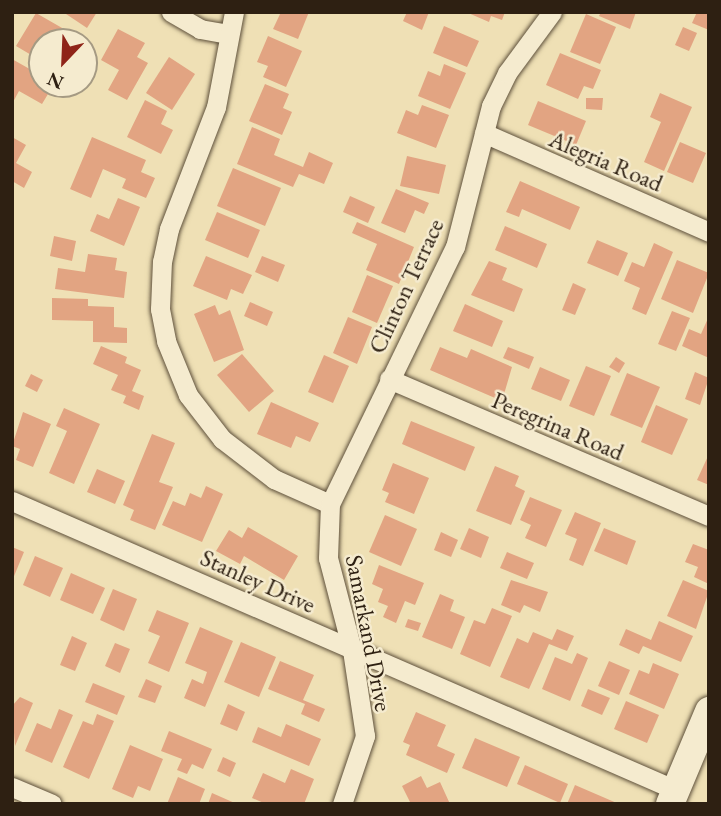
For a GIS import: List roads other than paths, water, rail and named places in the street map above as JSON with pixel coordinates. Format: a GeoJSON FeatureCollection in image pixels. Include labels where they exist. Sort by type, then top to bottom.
{"type":"FeatureCollection","features":[{"type":"Feature","properties":{"kind":"main road"},"geometry":{"type":"LineString","coordinates":[[673,797],[709,711]]}},
{"type":"Feature","properties":{"kind":"street"},"geometry":{"type":"LineString","coordinates":[[171,12],[200,29],[228,34]]}},
{"type":"Feature","properties":{"kind":"street"},"geometry":{"type":"LineString","coordinates":[[233,12],[216,107],[169,229],[162,261],[160,309],[166,341],[188,395],[222,439],[274,479],[330,504]]}},
{"type":"Feature","properties":{"kind":"street","name":"Clinton Terrace"},"geometry":{"type":"LineString","coordinates":[[330,504],[455,247],[484,133],[507,74],[552,12]]}},
{"type":"Feature","properties":{"kind":"street","name":"Alegria Road"},"geometry":{"type":"LineString","coordinates":[[484,133],[709,232]]}},
{"type":"Feature","properties":{"kind":"street","name":"Peregrina Road"},"geometry":{"type":"LineString","coordinates":[[389,379],[709,516]]}},
{"type":"Feature","properties":{"kind":"street","name":"Stanley Drive"},"geometry":{"type":"LineString","coordinates":[[12,501],[352,650],[673,797]]}},
{"type":"Feature","properties":{"kind":"street","name":"Samarkand Drive"},"geometry":{"type":"LineString","coordinates":[[330,504],[328,558],[352,650],[365,736],[342,804]]}},
{"type":"Feature","properties":{"kind":"street"},"geometry":{"type":"LineString","coordinates":[[12,787],[52,804]]}}]}
